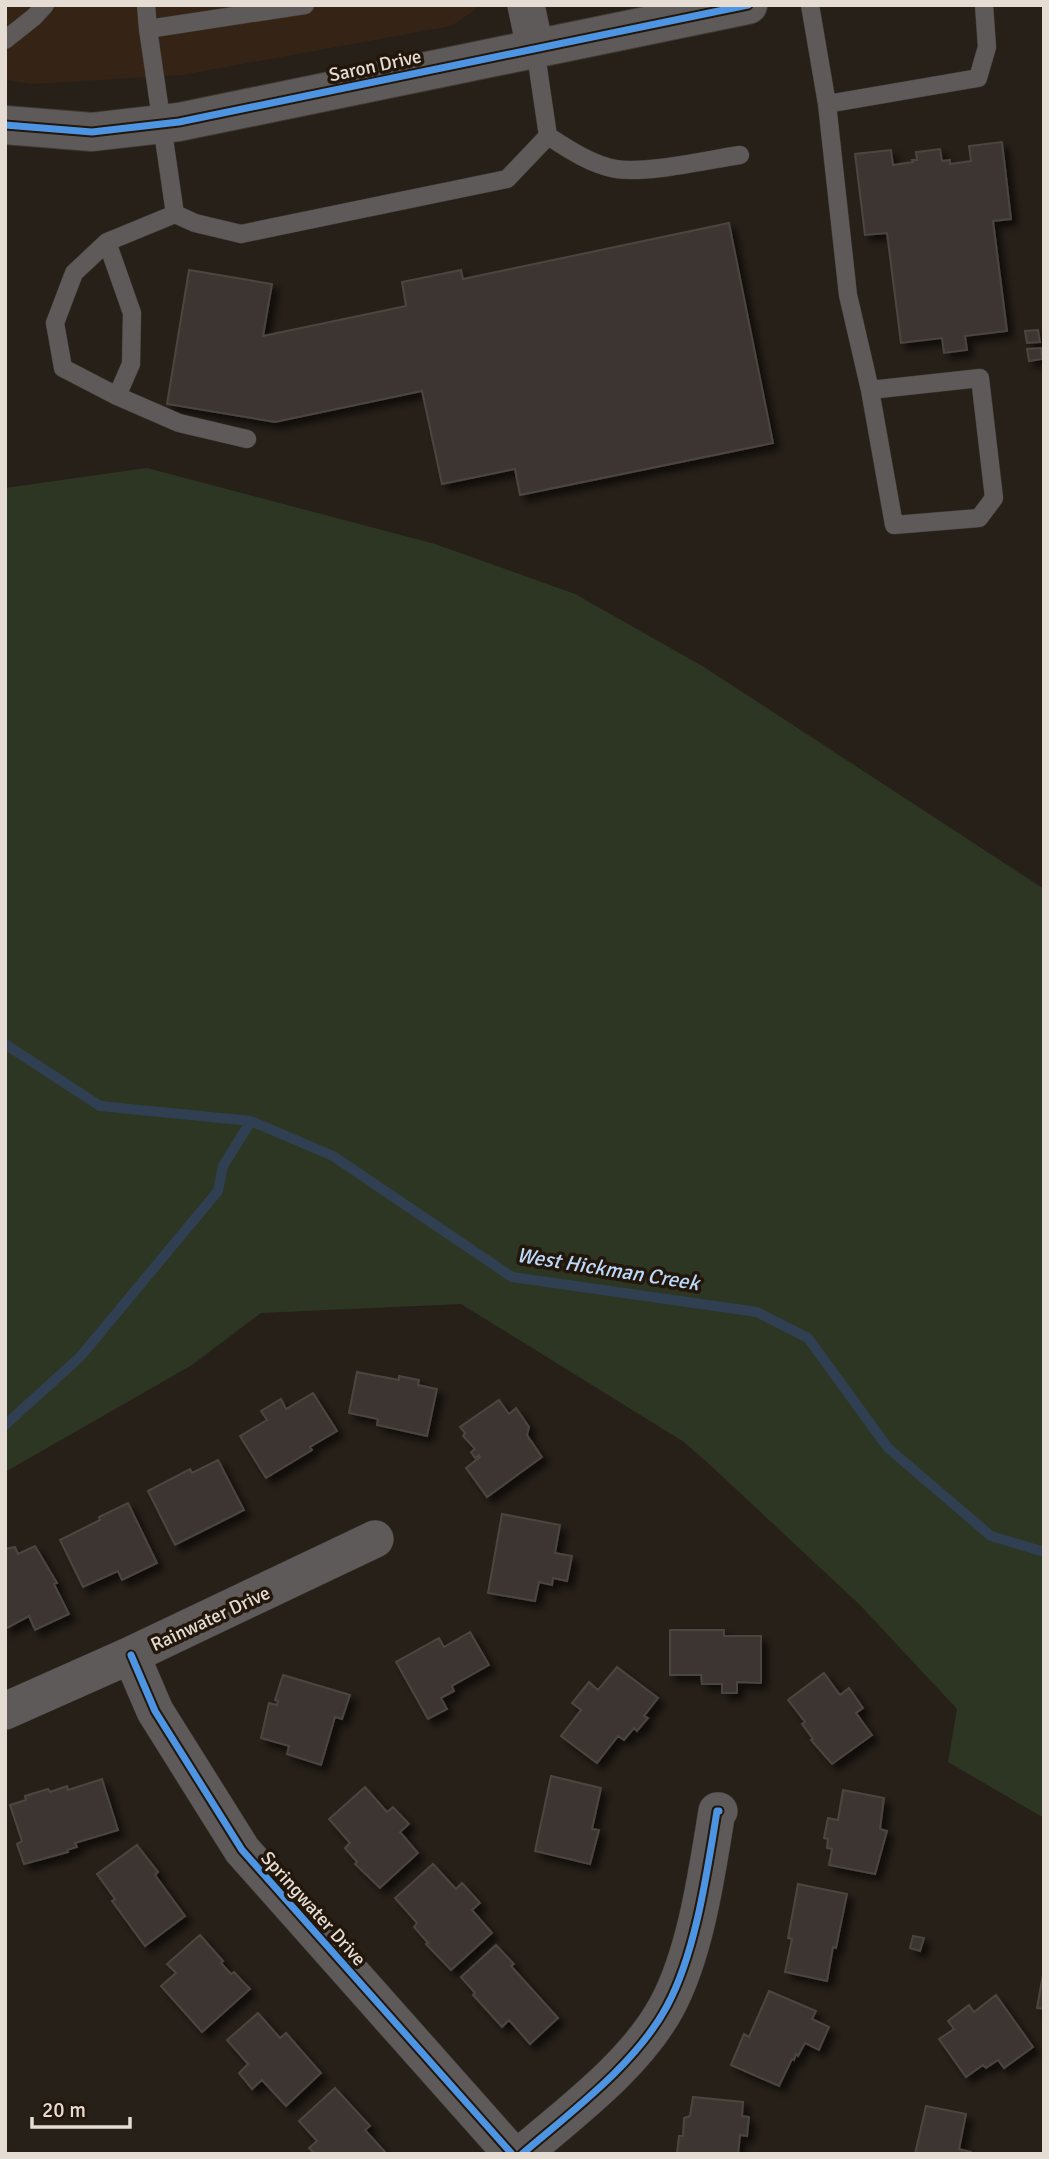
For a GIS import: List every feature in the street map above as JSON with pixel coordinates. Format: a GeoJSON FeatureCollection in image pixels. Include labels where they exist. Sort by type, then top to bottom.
{"type":"FeatureCollection","features":[{"type":"Feature","properties":{"kind":"street"},"geometry":{"type":"LineString","coordinates":[[526,5],[535,48]]}},
{"type":"Feature","properties":{"kind":"street","name":"Saron Drive"},"geometry":{"type":"LineString","coordinates":[[5,125],[92,132],[161,124],[748,5]]}},
{"type":"Feature","properties":{"kind":"street","name":"Rainwater Drive"},"geometry":{"type":"LineString","coordinates":[[5,1712],[131,1656],[375,1539]]}},
{"type":"Feature","properties":{"kind":"street","name":"Springwater Drive"},"geometry":{"type":"LineString","coordinates":[[131,1656],[155,1711],[242,1850],[512,2154]]}},
{"type":"Feature","properties":{"kind":"street"},"geometry":{"type":"LineString","coordinates":[[522,2154],[602,2085],[637,2048],[667,2007],[686,1959],[719,1811]]}},
{"type":"Feature","properties":{"kind":"lane"},"geometry":{"type":"LineString","coordinates":[[5,40],[45,5]]}},
{"type":"Feature","properties":{"kind":"lane"},"geometry":{"type":"LineString","coordinates":[[146,5],[175,214]]}},
{"type":"Feature","properties":{"kind":"lane"},"geometry":{"type":"LineString","coordinates":[[148,29],[228,11],[305,5]]}},
{"type":"Feature","properties":{"kind":"lane"},"geometry":{"type":"LineString","coordinates":[[810,5],[827,104],[848,295],[870,390],[894,525],[979,518],[994,498],[980,378],[870,390]]}},
{"type":"Feature","properties":{"kind":"lane"},"geometry":{"type":"LineString","coordinates":[[827,104],[978,78],[987,47],[984,5]]}},
{"type":"Feature","properties":{"kind":"lane"},"geometry":{"type":"LineString","coordinates":[[535,48],[548,136],[576,154],[615,169],[654,168],[740,155]]}},
{"type":"Feature","properties":{"kind":"lane"},"geometry":{"type":"LineString","coordinates":[[247,439],[179,423],[117,396],[63,368],[55,323],[74,274],[107,242],[175,214],[195,223],[241,234],[508,179],[548,136]]}},
{"type":"Feature","properties":{"kind":"lane"},"geometry":{"type":"LineString","coordinates":[[107,242],[132,313],[131,364],[117,396]]}},
{"type":"Feature","properties":{"kind":"shaded area"},"geometry":{"type":"Polygon","coordinates":[[[5,5],[474,5],[475,10],[451,26],[182,75],[32,84],[5,80],[5,5]]]}},
{"type":"Feature","properties":{"kind":"green space"},"geometry":{"type":"Polygon","coordinates":[[[147,468],[435,544],[575,594],[704,667],[1044,889],[1044,1818],[948,1762],[957,1709],[860,1605],[709,1464],[684,1442],[461,1304],[261,1313],[192,1365],[5,1472],[5,488],[147,468]]]}},
{"type":"Feature","properties":{"kind":"building"},"geometry":{"type":"Polygon","coordinates":[[[1002,142],[1011,219],[993,221],[1007,331],[965,336],[967,350],[944,353],[942,338],[901,343],[887,233],[865,235],[855,154],[891,150],[893,165],[917,160],[916,152],[940,149],[942,161],[950,160],[950,164],[971,161],[969,146],[1002,142]]]}},
{"type":"Feature","properties":{"kind":"building"},"geometry":{"type":"Polygon","coordinates":[[[729,223],[773,443],[520,495],[515,469],[442,484],[422,391],[275,422],[167,404],[189,270],[272,284],[263,336],[406,306],[402,282],[461,270],[463,279],[729,223]]]}},
{"type":"Feature","properties":{"kind":"building"},"geometry":{"type":"Polygon","coordinates":[[[1038,330],[1040,342],[1027,343],[1025,331],[1038,330]]]}},
{"type":"Feature","properties":{"kind":"building"},"geometry":{"type":"Polygon","coordinates":[[[1041,348],[1042,359],[1029,361],[1027,349],[1041,348]]]}},
{"type":"Feature","properties":{"kind":"building"},"geometry":{"type":"Polygon","coordinates":[[[357,1372],[399,1380],[399,1376],[419,1380],[418,1385],[437,1389],[427,1436],[377,1425],[378,1419],[349,1413],[357,1372]]]}},
{"type":"Feature","properties":{"kind":"building"},"geometry":{"type":"Polygon","coordinates":[[[313,1393],[337,1431],[266,1478],[240,1436],[267,1420],[261,1411],[281,1399],[286,1409],[313,1393]]]}},
{"type":"Feature","properties":{"kind":"building"},"geometry":{"type":"Polygon","coordinates":[[[499,1400],[509,1414],[516,1408],[529,1427],[527,1435],[542,1457],[487,1497],[466,1468],[480,1457],[479,1455],[475,1458],[471,1452],[475,1449],[463,1436],[465,1433],[460,1427],[499,1400]]]}},
{"type":"Feature","properties":{"kind":"building"},"geometry":{"type":"Polygon","coordinates":[[[218,1460],[244,1510],[175,1545],[148,1491],[190,1469],[192,1473],[218,1460]]]}},
{"type":"Feature","properties":{"kind":"building"},"geometry":{"type":"Polygon","coordinates":[[[128,1503],[157,1563],[122,1580],[118,1571],[83,1587],[60,1540],[128,1503]]]}},
{"type":"Feature","properties":{"kind":"building"},"geometry":{"type":"Polygon","coordinates":[[[502,1514],[560,1525],[555,1553],[572,1556],[567,1581],[553,1578],[552,1585],[539,1582],[535,1601],[488,1593],[502,1514]]]}},
{"type":"Feature","properties":{"kind":"building"},"geometry":{"type":"Polygon","coordinates":[[[35,1546],[57,1583],[54,1584],[69,1614],[35,1630],[29,1616],[5,1629],[5,1549],[15,1547],[18,1554],[35,1546]]]}},
{"type":"Feature","properties":{"kind":"building"},"geometry":{"type":"Polygon","coordinates":[[[670,1630],[724,1630],[724,1636],[761,1636],[761,1683],[737,1682],[737,1693],[722,1693],[722,1684],[702,1684],[701,1675],[670,1675],[670,1630]]]}},
{"type":"Feature","properties":{"kind":"building"},"geometry":{"type":"Polygon","coordinates":[[[470,1632],[489,1665],[452,1686],[454,1691],[441,1698],[447,1709],[428,1719],[396,1662],[439,1638],[444,1647],[470,1632]]]}},
{"type":"Feature","properties":{"kind":"building"},"geometry":{"type":"Polygon","coordinates":[[[617,1667],[658,1698],[644,1716],[648,1718],[637,1731],[634,1728],[624,1740],[618,1736],[597,1763],[561,1736],[581,1710],[572,1703],[589,1682],[598,1690],[617,1667]]]}},
{"type":"Feature","properties":{"kind":"building"},"geometry":{"type":"Polygon","coordinates":[[[824,1673],[840,1695],[849,1688],[863,1708],[856,1713],[872,1735],[832,1764],[811,1740],[813,1739],[802,1724],[805,1722],[788,1700],[824,1673]]]}},
{"type":"Feature","properties":{"kind":"building"},"geometry":{"type":"Polygon","coordinates":[[[283,1675],[350,1695],[342,1719],[335,1717],[321,1765],[287,1754],[289,1746],[261,1738],[269,1703],[277,1705],[278,1701],[275,1700],[283,1675]]]}},
{"type":"Feature","properties":{"kind":"building"},"geometry":{"type":"Polygon","coordinates":[[[551,1776],[601,1788],[592,1829],[599,1830],[590,1864],[535,1851],[551,1776]]]}},
{"type":"Feature","properties":{"kind":"building"},"geometry":{"type":"Polygon","coordinates":[[[102,1779],[118,1830],[75,1843],[77,1847],[67,1850],[68,1852],[24,1864],[17,1844],[22,1841],[10,1805],[26,1800],[25,1796],[48,1789],[50,1792],[67,1786],[68,1790],[102,1779]]]}},
{"type":"Feature","properties":{"kind":"building"},"geometry":{"type":"Polygon","coordinates":[[[365,1787],[387,1812],[393,1807],[409,1824],[400,1832],[418,1853],[380,1888],[355,1864],[357,1862],[345,1848],[350,1843],[329,1819],[365,1787]]]}},
{"type":"Feature","properties":{"kind":"building"},"geometry":{"type":"Polygon","coordinates":[[[843,1790],[884,1798],[880,1829],[887,1831],[875,1874],[829,1865],[832,1849],[827,1848],[828,1839],[824,1838],[828,1818],[838,1820],[843,1790]]]}},
{"type":"Feature","properties":{"kind":"building"},"geometry":{"type":"Polygon","coordinates":[[[137,1845],[158,1872],[155,1875],[185,1916],[145,1946],[112,1901],[115,1899],[97,1874],[137,1845]]]}},
{"type":"Feature","properties":{"kind":"building"},"geometry":{"type":"Polygon","coordinates":[[[433,1864],[456,1889],[462,1883],[480,1903],[472,1910],[492,1933],[451,1970],[426,1944],[428,1943],[414,1927],[417,1923],[395,1898],[433,1864]]]}},
{"type":"Feature","properties":{"kind":"building"},"geometry":{"type":"Polygon","coordinates":[[[798,1884],[847,1894],[827,1981],[785,1972],[792,1939],[788,1938],[798,1884]]]}},
{"type":"Feature","properties":{"kind":"building"},"geometry":{"type":"Polygon","coordinates":[[[200,1935],[231,1974],[234,1972],[250,1989],[202,2032],[161,1986],[176,1973],[167,1964],[200,1935]]]}},
{"type":"Feature","properties":{"kind":"building"},"geometry":{"type":"Polygon","coordinates":[[[913,1936],[924,1938],[920,1951],[910,1948],[913,1936]]]}},
{"type":"Feature","properties":{"kind":"building"},"geometry":{"type":"Polygon","coordinates":[[[496,1945],[514,1964],[511,1966],[558,2018],[530,2044],[509,2020],[502,2027],[473,1995],[475,1993],[461,1977],[496,1945]]]}},
{"type":"Feature","properties":{"kind":"building"},"geometry":{"type":"Polygon","coordinates":[[[1044,1969],[1044,2009],[1037,2008],[1044,1969]]]}},
{"type":"Feature","properties":{"kind":"building"},"geometry":{"type":"Polygon","coordinates":[[[769,1991],[816,2011],[812,2019],[829,2027],[819,2050],[805,2043],[798,2056],[796,2054],[794,2060],[792,2059],[779,2086],[731,2065],[744,2034],[749,2037],[769,1991]]]}},
{"type":"Feature","properties":{"kind":"building"},"geometry":{"type":"Polygon","coordinates":[[[996,1995],[1033,2047],[1004,2068],[998,2060],[986,2068],[983,2065],[966,2077],[939,2039],[954,2029],[948,2021],[969,2005],[974,2012],[996,1995]]]}},
{"type":"Feature","properties":{"kind":"building"},"geometry":{"type":"Polygon","coordinates":[[[258,2013],[280,2038],[286,2033],[321,2073],[286,2106],[262,2080],[252,2089],[239,2073],[248,2064],[227,2040],[258,2013]]]}},
{"type":"Feature","properties":{"kind":"building"},"geometry":{"type":"Polygon","coordinates":[[[335,2088],[370,2126],[365,2130],[385,2152],[383,2154],[315,2154],[309,2148],[317,2141],[299,2121],[335,2088]]]}},
{"type":"Feature","properties":{"kind":"building"},"geometry":{"type":"Polygon","coordinates":[[[693,2097],[743,2102],[742,2116],[749,2117],[747,2136],[740,2135],[738,2154],[677,2153],[679,2136],[683,2136],[684,2118],[690,2116],[693,2097]]]}},
{"type":"Feature","properties":{"kind":"building"},"geometry":{"type":"Polygon","coordinates":[[[926,2106],[966,2114],[959,2149],[971,2154],[915,2154],[926,2106]]]}},
{"type":"Feature","properties":{"kind":"waterway","name":"West Hickman Creek"},"geometry":{"type":"LineString","coordinates":[[5,1044],[100,1106],[251,1121],[333,1156],[512,1277],[757,1312],[808,1338],[888,1448],[991,1536],[1044,1552]]}},
{"type":"Feature","properties":{"kind":"waterway"},"geometry":{"type":"LineString","coordinates":[[5,1425],[80,1357],[218,1191],[223,1166],[251,1121]]}},
{"type":"Feature","properties":{"kind":"cycle path"},"geometry":{"type":"LineString","coordinates":[[5,125],[92,132],[179,122],[748,5]]}},
{"type":"Feature","properties":{"kind":"cycle path"},"geometry":{"type":"LineString","coordinates":[[131,1655],[155,1711],[242,1850],[512,2154]]}},
{"type":"Feature","properties":{"kind":"cycle path"},"geometry":{"type":"LineString","coordinates":[[522,2154],[620,2067],[638,2048],[667,2006],[693,1937],[719,1811]]}}]}
